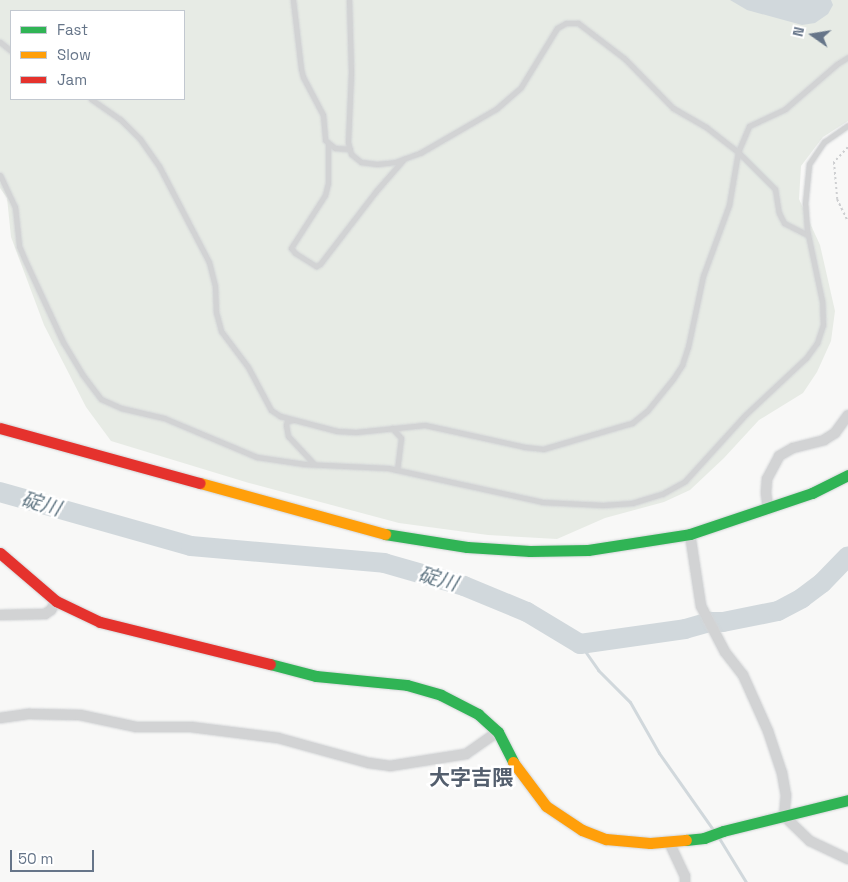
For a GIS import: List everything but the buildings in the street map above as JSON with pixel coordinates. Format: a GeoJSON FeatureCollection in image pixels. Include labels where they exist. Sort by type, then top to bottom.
{"type":"FeatureCollection","features":[{"type":"Feature","properties":{"kind":"street"},"geometry":{"type":"LineString","coordinates":[[768,509],[767,479],[779,456],[793,448],[824,440],[835,433],[848,415]]}},
{"type":"Feature","properties":{"kind":"street"},"geometry":{"type":"LineString","coordinates":[[0,428],[348,525],[424,542],[530,551],[588,550],[690,534],[812,493],[848,475]]}},
{"type":"Feature","properties":{"kind":"street"},"geometry":{"type":"LineString","coordinates":[[690,534],[701,606],[716,635],[743,675],[768,731],[786,795],[784,816]]}},
{"type":"Feature","properties":{"kind":"street"},"geometry":{"type":"LineString","coordinates":[[0,553],[56,601],[100,622],[316,676],[416,687],[441,695],[478,714],[498,732],[515,766],[546,806],[582,830],[606,839],[669,842],[704,838],[723,830],[848,800]]}},
{"type":"Feature","properties":{"kind":"street"},"geometry":{"type":"LineString","coordinates":[[0,615],[45,614],[56,601]]}},
{"type":"Feature","properties":{"kind":"street"},"geometry":{"type":"LineString","coordinates":[[0,718],[30,714],[80,715],[136,727],[191,727],[278,738],[369,763],[390,766],[466,754],[498,732]]}},
{"type":"Feature","properties":{"kind":"street"},"geometry":{"type":"LineString","coordinates":[[784,816],[810,841],[848,859]]}},
{"type":"Feature","properties":{"kind":"street"},"geometry":{"type":"LineString","coordinates":[[669,842],[686,876],[685,882]]}},
{"type":"Feature","properties":{"kind":"lane"},"geometry":{"type":"LineString","coordinates":[[293,0],[303,77],[323,115],[323,133],[328,145],[328,183],[325,195],[291,248],[294,254],[316,266],[320,264],[404,158]]}},
{"type":"Feature","properties":{"kind":"lane"},"geometry":{"type":"LineString","coordinates":[[349,0],[350,149],[351,154],[361,162],[377,164],[420,153],[496,109],[521,87],[557,28],[566,23],[578,23],[624,58],[673,108],[706,127],[738,152],[775,189],[779,214],[784,223],[808,235]]}},
{"type":"Feature","properties":{"kind":"lane"},"geometry":{"type":"LineString","coordinates":[[92,100],[120,119],[140,139],[159,166],[209,262],[215,286],[216,312],[220,331],[248,367],[271,410],[280,416],[337,431],[356,432],[425,425],[525,447],[543,449],[581,436],[614,429],[632,422],[647,411],[682,365],[703,276],[729,205],[738,152],[748,126],[786,110],[836,64],[848,57]]}},
{"type":"Feature","properties":{"kind":"lane"},"geometry":{"type":"LineString","coordinates":[[0,175],[15,207],[19,246],[24,258],[63,342],[82,374],[101,399],[121,408],[164,418],[257,457],[314,464],[397,470],[542,502],[602,505],[632,503],[662,494],[685,481],[745,416],[806,358],[817,342],[823,325],[822,301],[808,235],[805,204],[809,164],[824,142],[848,125]]}},
{"type":"Feature","properties":{"kind":"lane"},"geometry":{"type":"LineString","coordinates":[[328,145],[350,149]]}},
{"type":"Feature","properties":{"kind":"lane"},"geometry":{"type":"LineString","coordinates":[[294,420],[287,421],[288,436],[314,464]]}},
{"type":"Feature","properties":{"kind":"lane"},"geometry":{"type":"LineString","coordinates":[[392,428],[400,438],[397,470]]}},
{"type":"Feature","properties":{"kind":"path"},"geometry":{"type":"LineString","coordinates":[[848,147],[834,162],[837,199],[848,222]]}},
{"type":"Feature","properties":{"kind":"shaded area"},"geometry":{"type":"Polygon","coordinates":[[[0,0],[848,0],[848,121],[823,137],[801,166],[799,199],[820,245],[835,311],[831,341],[817,372],[803,393],[759,420],[724,458],[690,490],[664,502],[605,518],[557,539],[488,535],[399,523],[249,483],[111,441],[86,407],[44,325],[11,237],[7,198],[0,188],[0,0]]]}},
{"type":"Feature","properties":{"kind":"shaded area"},"geometry":{"type":"Polygon","coordinates":[[[730,0],[831,0],[833,5],[828,14],[815,23],[802,25],[747,10],[730,0]]]}},
{"type":"Feature","properties":{"kind":"waterway","name":"碇川"},"geometry":{"type":"LineString","coordinates":[[0,492],[191,546],[384,563],[464,586],[527,612],[580,644],[685,629],[710,622],[723,622],[778,611],[802,598],[822,583],[848,556]]}},
{"type":"Feature","properties":{"kind":"waterway"},"geometry":{"type":"LineString","coordinates":[[580,644],[598,670],[630,702],[659,753],[714,831]]}},
{"type":"Feature","properties":{"kind":"waterway"},"geometry":{"type":"LineString","coordinates":[[719,838],[746,882]]}},
{"type":"Feature","properties":{"kind":"traffic: fast"},"geometry":{"type":"LineString","coordinates":[[385,534],[467,547],[530,551],[588,550],[690,534],[812,493],[848,475]]}},
{"type":"Feature","properties":{"kind":"traffic: fast"},"geometry":{"type":"LineString","coordinates":[[270,664],[316,676],[407,685],[441,695],[478,714],[498,732],[513,762]]}},
{"type":"Feature","properties":{"kind":"traffic: fast"},"geometry":{"type":"LineString","coordinates":[[686,840],[704,838],[723,831],[848,800]]}},
{"type":"Feature","properties":{"kind":"traffic: slow"},"geometry":{"type":"LineString","coordinates":[[200,483],[385,534]]}},
{"type":"Feature","properties":{"kind":"traffic: slow"},"geometry":{"type":"LineString","coordinates":[[513,762],[546,806],[582,830],[606,839],[650,843],[686,840]]}},
{"type":"Feature","properties":{"kind":"traffic: jam"},"geometry":{"type":"LineString","coordinates":[[0,428],[200,483]]}},
{"type":"Feature","properties":{"kind":"traffic: jam"},"geometry":{"type":"LineString","coordinates":[[0,553],[56,601],[100,622],[270,664]]}},
{"type":"Feature","properties":{"kind":"district","name":"大字吉隈"},"geometry":{"type":"Point","coordinates":[471,778]}}]}
